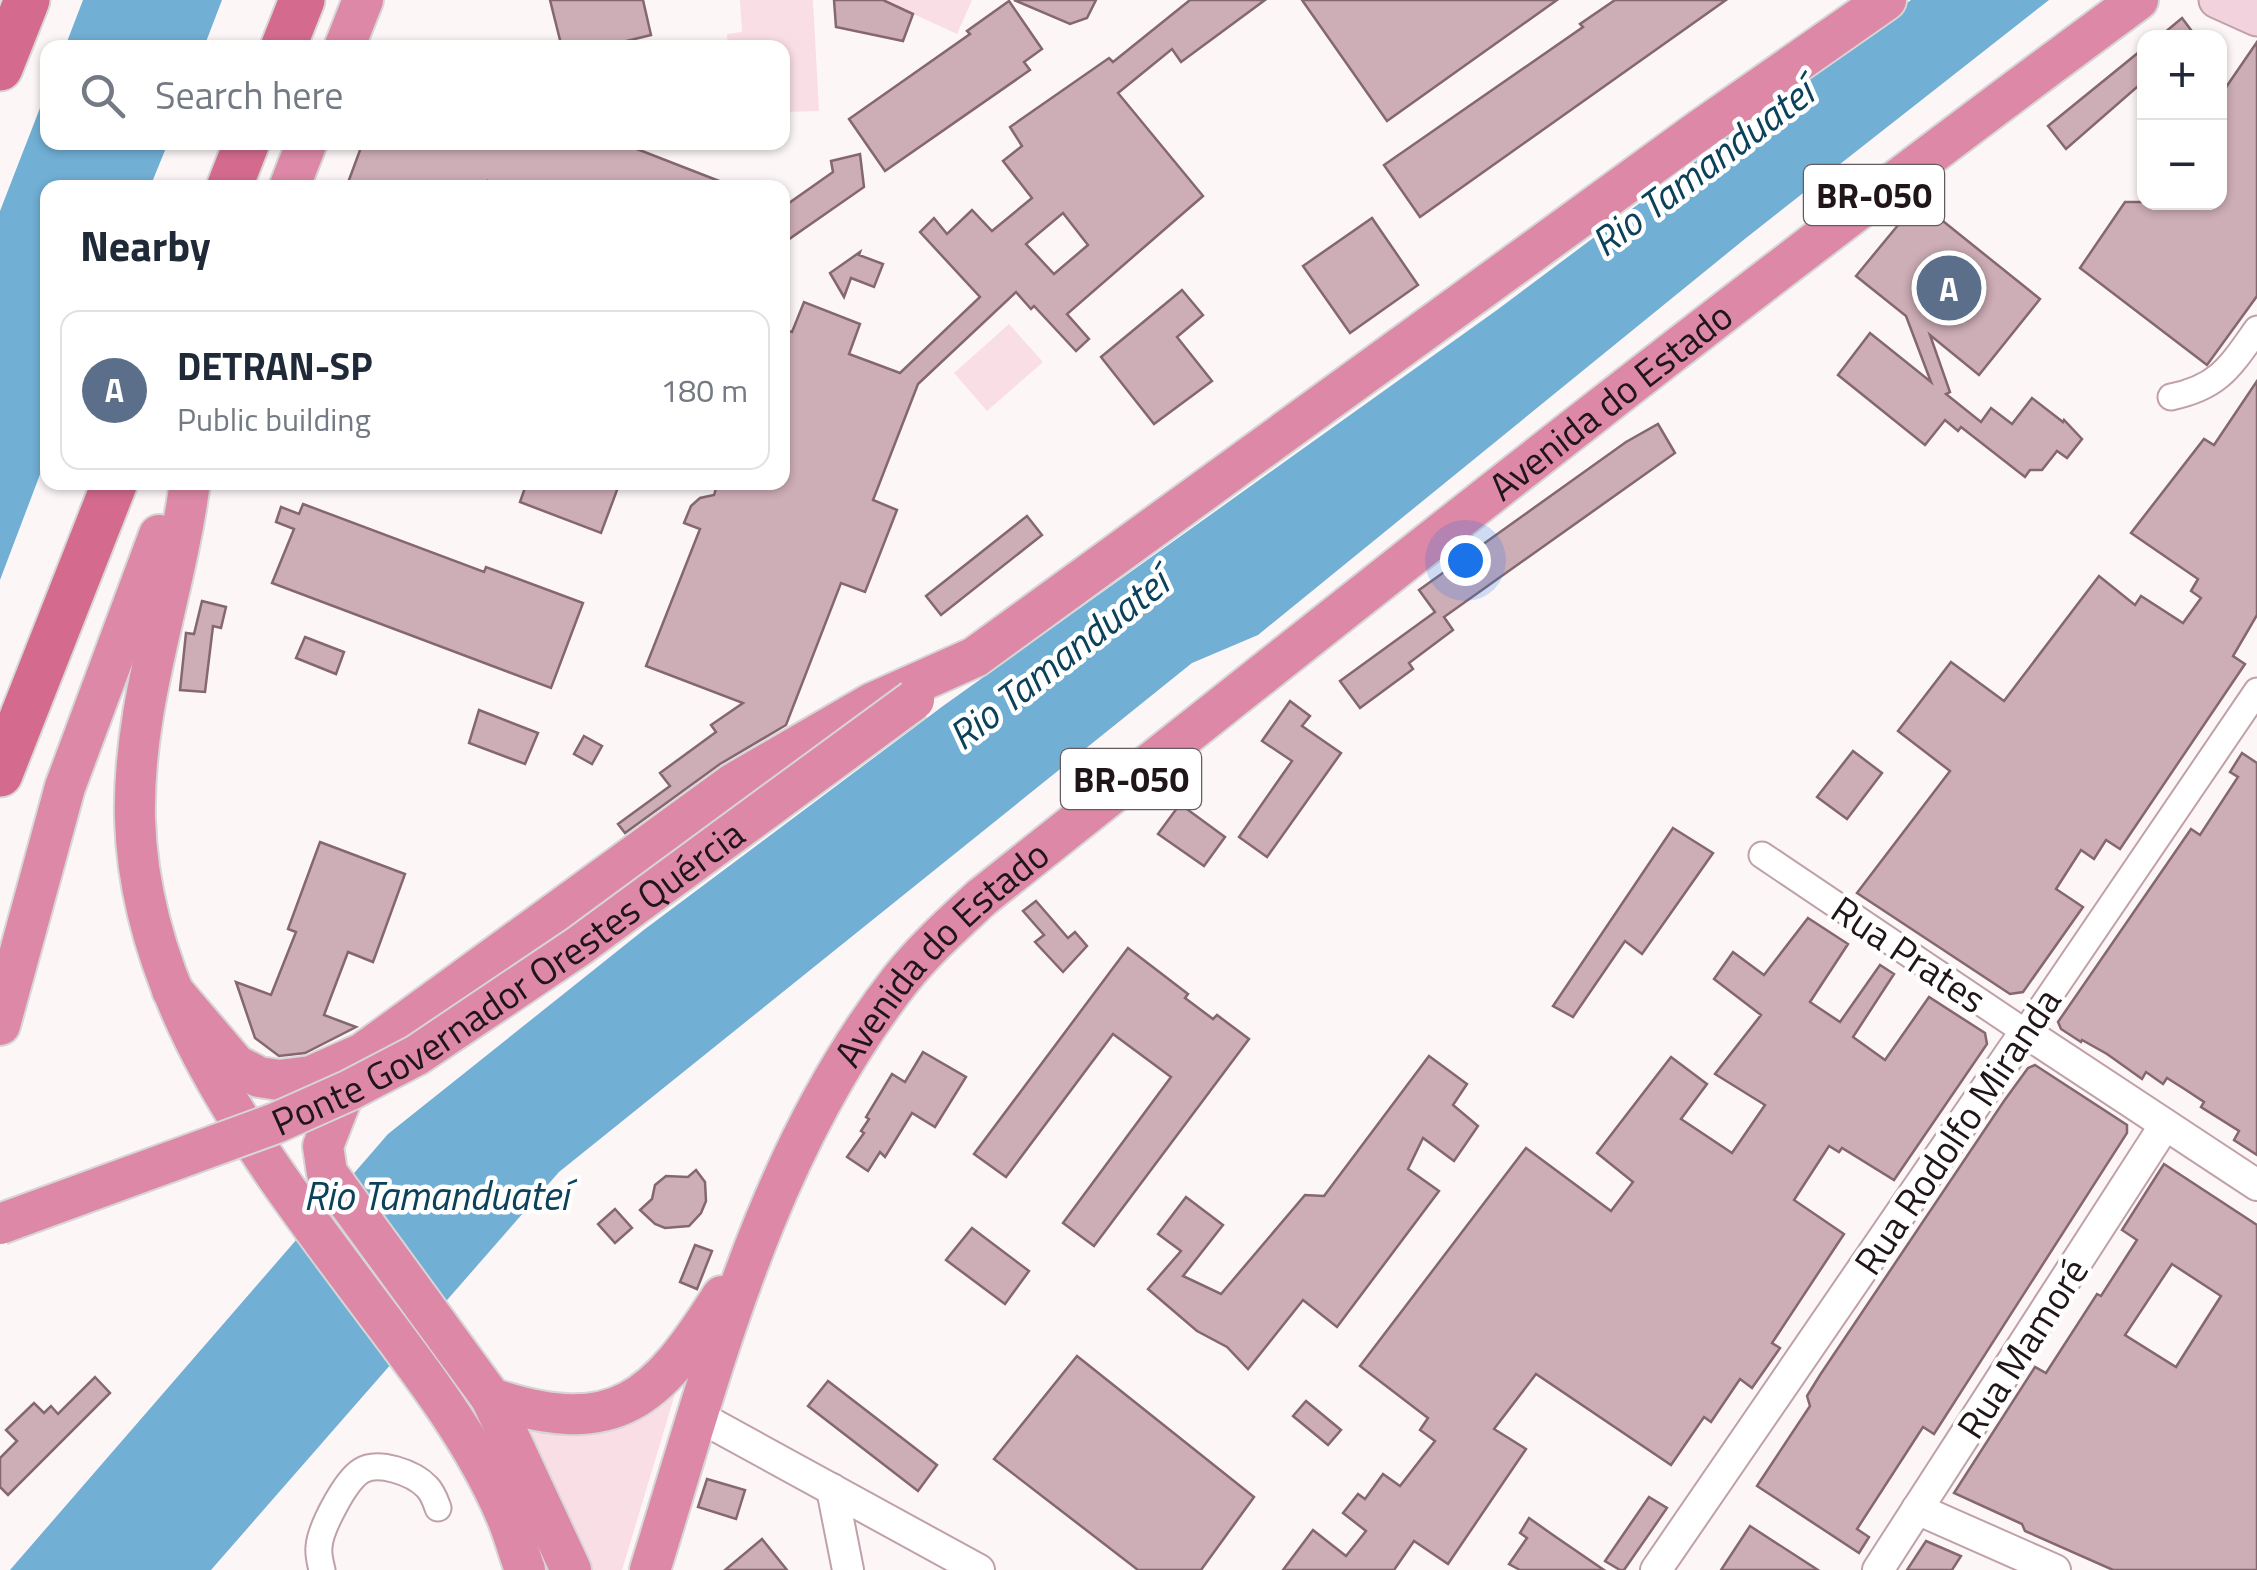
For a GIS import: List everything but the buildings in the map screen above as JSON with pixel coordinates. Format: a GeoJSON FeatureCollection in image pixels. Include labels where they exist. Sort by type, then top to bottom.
{"type":"FeatureCollection","features":[{"type":"Feature","properties":{"kind":"highway"},"geometry":{"type":"LineString","coordinates":[[0,68],[27,0]]}},
{"type":"Feature","properties":{"kind":"highway"},"geometry":{"type":"LineString","coordinates":[[287,40],[302,0]]}},
{"type":"Feature","properties":{"kind":"highway"},"geometry":{"type":"LineString","coordinates":[[347,40],[363,0]]}},
{"type":"Feature","properties":{"kind":"highway"},"geometry":{"type":"LineString","coordinates":[[172,990],[236,1065],[260,1077],[279,1080],[312,1076],[363,1053],[734,783],[889,694],[975,657],[1886,0]]}},
{"type":"Feature","properties":{"kind":"highway","name":"Avenida do Estado"},"geometry":{"type":"LineString","coordinates":[[650,1570],[751,1251],[785,1170],[870,1022],[936,939],[981,898],[1628,384],[2138,0]]}},
{"type":"Feature","properties":{"kind":"highway"},"geometry":{"type":"LineString","coordinates":[[232,180],[244,150]]}},
{"type":"Feature","properties":{"kind":"highway"},"geometry":{"type":"LineString","coordinates":[[292,180],[303,150]]}},
{"type":"Feature","properties":{"kind":"highway"},"geometry":{"type":"LineString","coordinates":[[0,774],[112,490]]}},
{"type":"Feature","properties":{"kind":"highway"},"geometry":{"type":"LineString","coordinates":[[0,1025],[65,787],[176,490]]}},
{"type":"Feature","properties":{"kind":"highway"},"geometry":{"type":"LineString","coordinates":[[188,490],[146,690],[135,792],[137,851],[145,907],[172,990],[212,1072],[280,1178],[440,1398],[505,1512],[525,1570]]}},
{"type":"Feature","properties":{"kind":"highway","name":"Ponte Governador Orestes Quércia"},"geometry":{"type":"LineString","coordinates":[[0,1224],[276,1123],[418,1055],[579,946],[975,657]]}},
{"type":"Feature","properties":{"kind":"highway"},"geometry":{"type":"LineString","coordinates":[[363,1053],[344,1088],[328,1131],[323,1159],[326,1173],[484,1388],[571,1570]]}},
{"type":"Feature","properties":{"kind":"highway"},"geometry":{"type":"LineString","coordinates":[[484,1388],[527,1410],[572,1416],[604,1412],[637,1399],[665,1377],[751,1251]]}},
{"type":"Feature","properties":{"kind":"main road"},"geometry":{"type":"LineString","coordinates":[[2216,0],[2257,18]]}},
{"type":"Feature","properties":{"kind":"street"},"geometry":{"type":"LineString","coordinates":[[2171,397],[2192,392],[2222,376],[2257,329]]}},
{"type":"Feature","properties":{"kind":"street","name":"Rua Rodolfo Miranda"},"geometry":{"type":"LineString","coordinates":[[1656,1570],[2257,691]]}},
{"type":"Feature","properties":{"kind":"street","name":"Rua Prates"},"geometry":{"type":"LineString","coordinates":[[1762,855],[2257,1185]]}},
{"type":"Feature","properties":{"kind":"street","name":"Rua Mamoré"},"geometry":{"type":"LineString","coordinates":[[1878,1570],[2165,1124]]}},
{"type":"Feature","properties":{"kind":"street"},"geometry":{"type":"LineString","coordinates":[[698,1416],[979,1570]]}},
{"type":"Feature","properties":{"kind":"street"},"geometry":{"type":"LineString","coordinates":[[322,1570],[318,1550],[321,1535],[348,1486],[362,1470],[376,1467],[420,1480],[431,1490],[438,1508]]}},
{"type":"Feature","properties":{"kind":"street"},"geometry":{"type":"LineString","coordinates":[[832,1489],[848,1570]]}},
{"type":"Feature","properties":{"kind":"street"},"geometry":{"type":"LineString","coordinates":[[1917,1510],[2055,1570]]}},
{"type":"Feature","properties":{"kind":"shaded area"},"geometry":{"type":"Polygon","coordinates":[[[740,0],[813,0],[819,111],[790,112],[790,40],[727,40],[727,34],[742,32],[740,0]]]}},
{"type":"Feature","properties":{"kind":"shaded area"},"geometry":{"type":"Polygon","coordinates":[[[883,0],[972,0],[957,34],[883,0]]]}},
{"type":"Feature","properties":{"kind":"shaded area"},"geometry":{"type":"Polygon","coordinates":[[[1009,324],[1043,362],[987,411],[954,373],[1009,324]]]}},
{"type":"Feature","properties":{"kind":"shaded area"},"geometry":{"type":"Polygon","coordinates":[[[675,1394],[622,1570],[584,1570],[511,1415],[638,1414],[675,1394]]]}},
{"type":"Feature","properties":{"kind":"water"},"geometry":{"type":"Polygon","coordinates":[[[83,0],[222,0],[207,40],[68,40],[83,0]]]}},
{"type":"Feature","properties":{"kind":"water","name":"Rio Tamanduateí"},"geometry":{"type":"Polygon","coordinates":[[[1911,0],[2049,0],[1746,238],[1258,635],[1192,663],[559,1172],[211,1570],[10,1570],[388,1134],[645,929],[943,706],[1497,310],[1911,0]]]}},
{"type":"Feature","properties":{"kind":"water"},"geometry":{"type":"Polygon","coordinates":[[[40,108],[40,150],[165,150],[153,180],[40,180],[40,474],[0,580],[0,211],[40,108]]]}},
{"type":"Feature","properties":{"kind":"place","name":"DETRAN-SP"},"geometry":{"type":"Point","coordinates":[1949,288]}}]}
